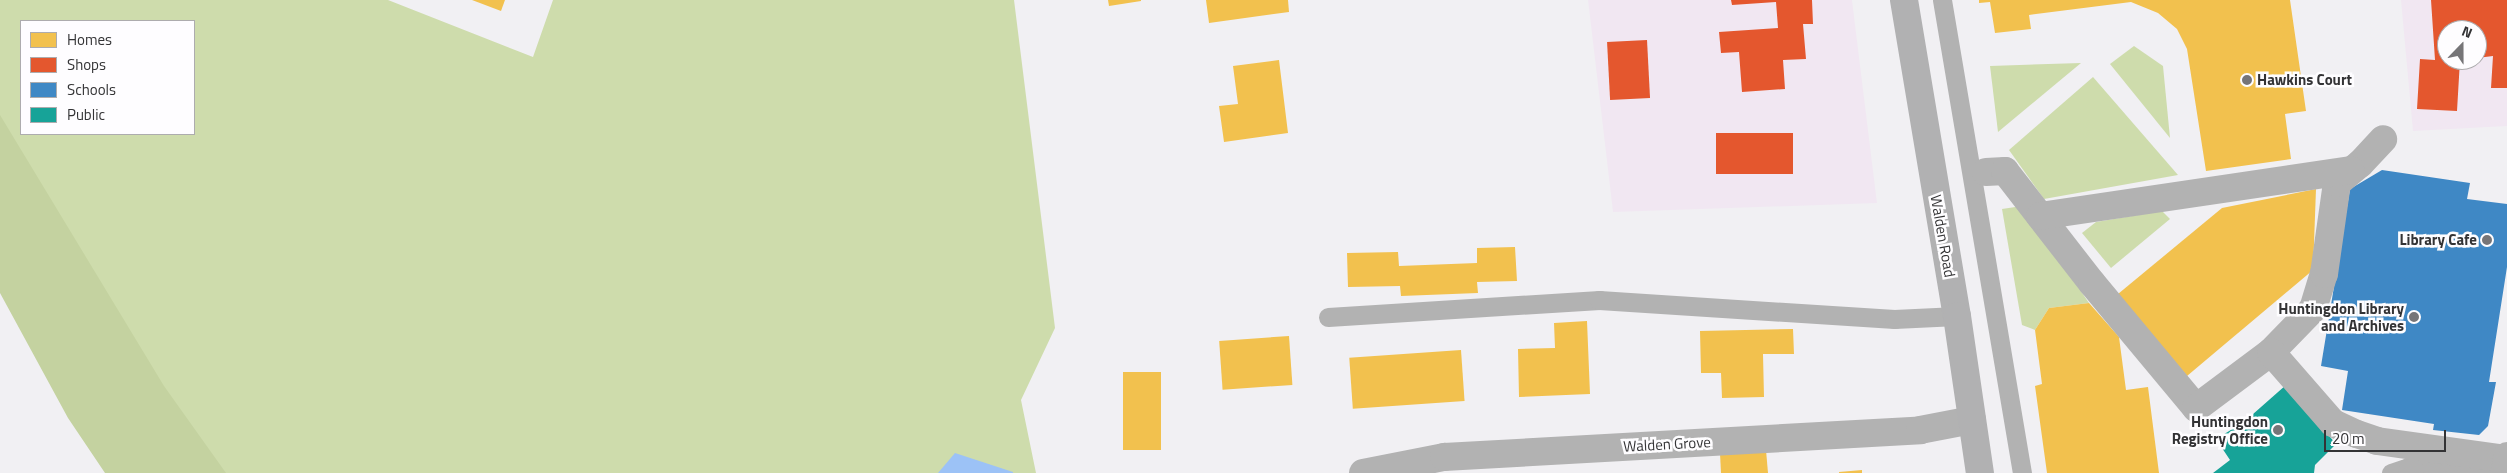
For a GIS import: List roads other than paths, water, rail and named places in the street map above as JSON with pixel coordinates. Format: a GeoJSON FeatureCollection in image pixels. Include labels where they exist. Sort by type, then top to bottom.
{"type":"FeatureCollection","features":[{"type":"Feature","properties":{"kind":"main road","name":"Walden Road"},"geometry":{"type":"LineString","coordinates":[[1904,0],[1957,316],[1980,473]]}},
{"type":"Feature","properties":{"kind":"street"},"geometry":{"type":"LineString","coordinates":[[1986,172],[2004,171],[2092,283],[2196,408],[2271,352],[2313,309],[2324,274],[2337,183],[2360,164],[2383,139]]}},
{"type":"Feature","properties":{"kind":"street"},"geometry":{"type":"LineString","coordinates":[[2040,216],[2351,170]]}},
{"type":"Feature","properties":{"kind":"street"},"geometry":{"type":"LineString","coordinates":[[2271,352],[2333,423],[2378,441],[2507,458],[2505,473]]}},
{"type":"Feature","properties":{"kind":"street","name":"Walden Grove"},"geometry":{"type":"LineString","coordinates":[[1363,473],[1444,457],[1920,430],[1972,420]]}},
{"type":"Feature","properties":{"kind":"lane"},"geometry":{"type":"LineString","coordinates":[[1942,0],[2022,473]]}},
{"type":"Feature","properties":{"kind":"lane"},"geometry":{"type":"LineString","coordinates":[[1328,317],[1599,300],[1894,319],[1957,316]]}},
{"type":"Feature","properties":{"kind":"lane"},"geometry":{"type":"LineString","coordinates":[[2391,473],[2408,467],[2431,466],[2483,473]]}},
{"type":"Feature","properties":{"kind":"water"},"geometry":{"type":"Polygon","coordinates":[[[955,453],[1013,472],[1013,473],[938,473],[955,453]]]}},
{"type":"Feature","properties":{"kind":"place","name":"Hawkins Court"},"geometry":{"type":"Point","coordinates":[2247,80]}},
{"type":"Feature","properties":{"kind":"place","name":"Library Cafe"},"geometry":{"type":"Point","coordinates":[2487,240]}},
{"type":"Feature","properties":{"kind":"place","name":"Huntingdon Library and Archives"},"geometry":{"type":"Point","coordinates":[2414,317]}},
{"type":"Feature","properties":{"kind":"place","name":"Huntingdon Registry Office"},"geometry":{"type":"Point","coordinates":[2278,430]}}]}
